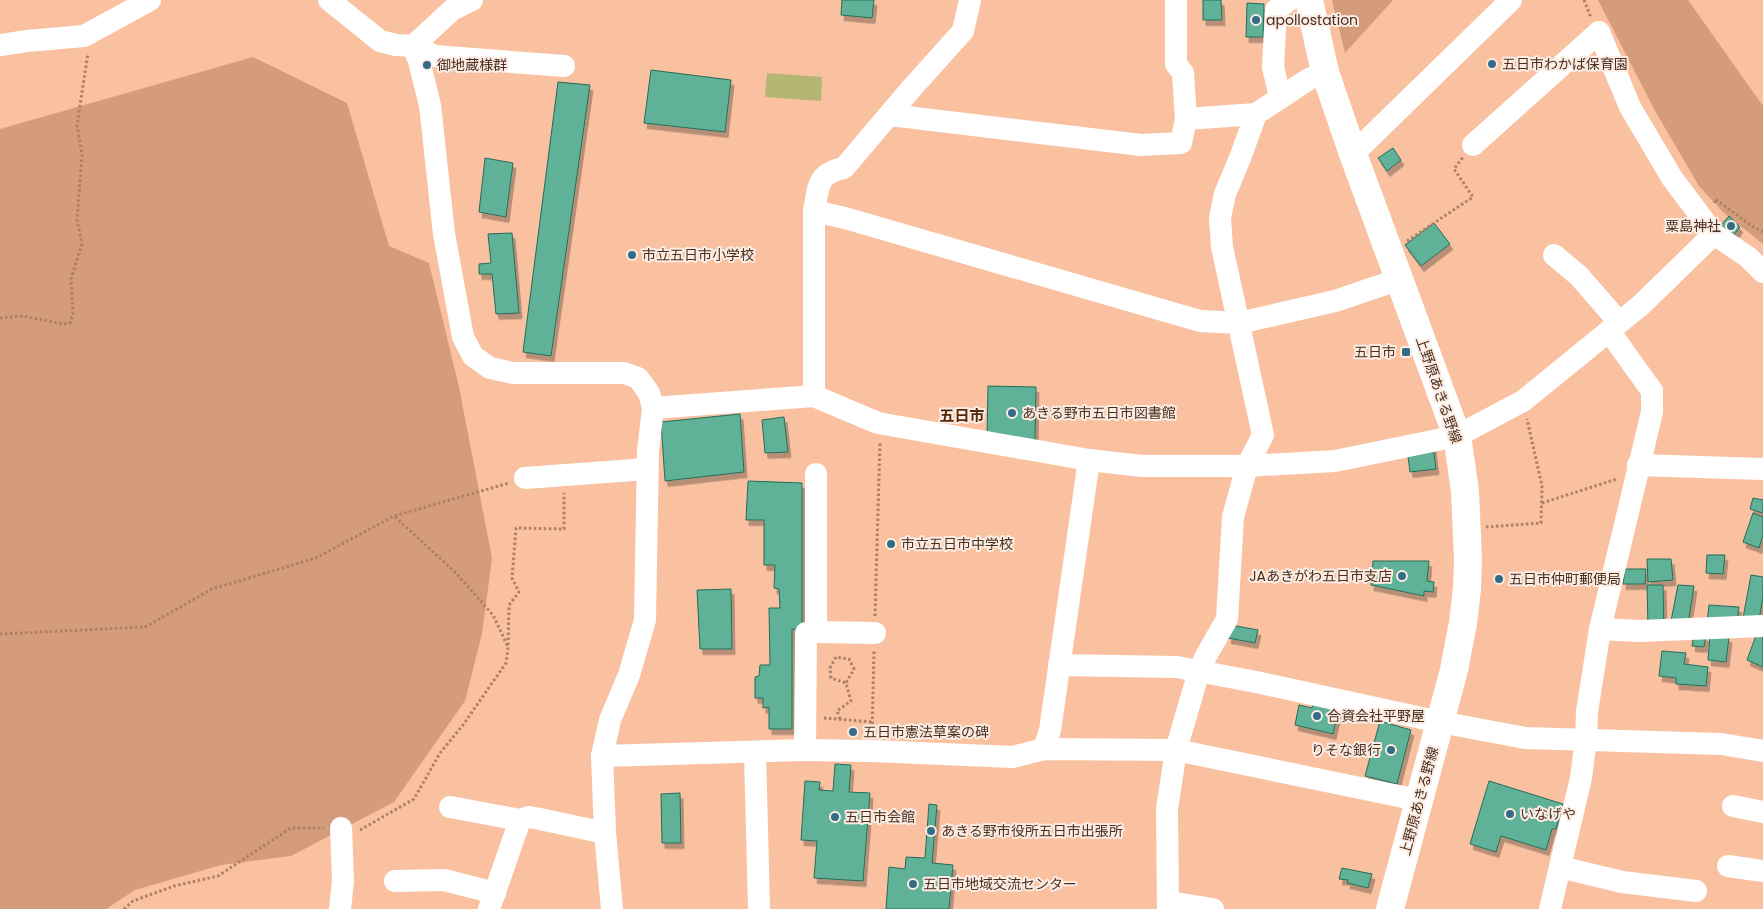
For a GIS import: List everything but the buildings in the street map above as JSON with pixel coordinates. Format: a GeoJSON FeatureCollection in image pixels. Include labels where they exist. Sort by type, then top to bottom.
{"type":"FeatureCollection","features":[{"type":"Feature","properties":{"kind":"main road","name":"上野原あきる野線"},"geometry":{"type":"LineString","coordinates":[[1308,1],[1325,72],[1353,154],[1457,436],[1465,491],[1468,559],[1463,623],[1454,670],[1390,909]]}},
{"type":"Feature","properties":{"kind":"street"},"geometry":{"type":"LineString","coordinates":[[0,45],[84,36],[150,0]]}},
{"type":"Feature","properties":{"kind":"street"},"geometry":{"type":"LineString","coordinates":[[329,0],[380,41],[396,45],[413,46],[435,56],[564,66]]}},
{"type":"Feature","properties":{"kind":"street"},"geometry":{"type":"LineString","coordinates":[[413,46],[452,10],[472,0]]}},
{"type":"Feature","properties":{"kind":"street"},"geometry":{"type":"LineString","coordinates":[[814,396],[814,211],[819,183],[829,171],[844,168],[962,31],[970,0]]}},
{"type":"Feature","properties":{"kind":"street"},"geometry":{"type":"LineString","coordinates":[[890,115],[1141,145],[1181,143],[1186,119],[1183,73],[1176,64],[1176,0]]}},
{"type":"Feature","properties":{"kind":"street"},"geometry":{"type":"LineString","coordinates":[[1353,154],[1511,0]]}},
{"type":"Feature","properties":{"kind":"street"},"geometry":{"type":"LineString","coordinates":[[1280,97],[1273,67],[1276,10],[1308,1]]}},
{"type":"Feature","properties":{"kind":"street"},"geometry":{"type":"LineString","coordinates":[[1473,145],[1599,32],[1630,107],[1672,178],[1714,234],[1748,257],[1763,272]]}},
{"type":"Feature","properties":{"kind":"street"},"geometry":{"type":"LineString","coordinates":[[413,46],[419,60],[430,105],[444,234],[463,338],[473,356],[490,368],[513,373],[624,373],[638,378],[649,394],[653,408],[647,469],[646,620],[629,675],[610,720],[602,756],[605,833],[612,909]]}},
{"type":"Feature","properties":{"kind":"street"},"geometry":{"type":"LineString","coordinates":[[1186,119],[1256,114],[1280,97],[1325,72]]}},
{"type":"Feature","properties":{"kind":"street"},"geometry":{"type":"LineString","coordinates":[[1213,909],[1168,906],[1167,809],[1176,750],[1199,671],[1227,619],[1232,517],[1247,466],[1263,435],[1222,247],[1220,218],[1225,194],[1256,114]]}},
{"type":"Feature","properties":{"kind":"street"},"geometry":{"type":"LineString","coordinates":[[814,211],[845,218],[1200,321],[1239,323],[1335,301],[1400,279]]}},
{"type":"Feature","properties":{"kind":"street"},"geometry":{"type":"LineString","coordinates":[[653,408],[814,396],[878,423],[1089,460],[1142,466],[1247,466],[1335,461],[1457,436],[1523,401],[1641,305],[1714,234]]}},
{"type":"Feature","properties":{"kind":"street"},"geometry":{"type":"LineString","coordinates":[[1550,909],[1581,778],[1587,712],[1600,629],[1652,412],[1652,390],[1614,326],[1579,276],[1554,255]]}},
{"type":"Feature","properties":{"kind":"street"},"geometry":{"type":"LineString","coordinates":[[1044,749],[1050,730],[1089,460]]}},
{"type":"Feature","properties":{"kind":"street"},"geometry":{"type":"LineString","coordinates":[[525,478],[647,469]]}},
{"type":"Feature","properties":{"kind":"street"},"geometry":{"type":"LineString","coordinates":[[1637,469],[1763,469]]}},
{"type":"Feature","properties":{"kind":"street"},"geometry":{"type":"LineString","coordinates":[[816,474],[816,632]]}},
{"type":"Feature","properties":{"kind":"street"},"geometry":{"type":"LineString","coordinates":[[1600,629],[1640,631],[1763,626]]}},
{"type":"Feature","properties":{"kind":"street"},"geometry":{"type":"LineString","coordinates":[[805,750],[806,633],[875,633]]}},
{"type":"Feature","properties":{"kind":"street"},"geometry":{"type":"LineString","coordinates":[[1059,664],[1178,667],[1525,738],[1721,744],[1763,751]]}},
{"type":"Feature","properties":{"kind":"street"},"geometry":{"type":"LineString","coordinates":[[602,756],[805,750],[1013,757],[1044,749],[1176,750],[1418,800]]}},
{"type":"Feature","properties":{"kind":"street"},"geometry":{"type":"LineString","coordinates":[[755,752],[759,909]]}},
{"type":"Feature","properties":{"kind":"street"},"geometry":{"type":"LineString","coordinates":[[1732,806],[1763,812]]}},
{"type":"Feature","properties":{"kind":"street"},"geometry":{"type":"LineString","coordinates":[[450,807],[520,820],[529,817],[540,818],[605,833]]}},
{"type":"Feature","properties":{"kind":"street"},"geometry":{"type":"LineString","coordinates":[[395,881],[444,880],[492,901],[520,820]]}},
{"type":"Feature","properties":{"kind":"street"},"geometry":{"type":"LineString","coordinates":[[340,909],[343,881],[341,828]]}},
{"type":"Feature","properties":{"kind":"street"},"geometry":{"type":"LineString","coordinates":[[1728,866],[1763,871]]}},
{"type":"Feature","properties":{"kind":"street"},"geometry":{"type":"LineString","coordinates":[[1560,867],[1622,882],[1696,892]]}},
{"type":"Feature","properties":{"kind":"path"},"geometry":{"type":"LineString","coordinates":[[0,318],[23,316],[63,324],[70,322],[73,314],[71,279],[82,244],[77,220],[82,156],[77,125],[88,54],[94,46]]}},
{"type":"Feature","properties":{"kind":"path"},"geometry":{"type":"LineString","coordinates":[[1390,253],[1473,196],[1454,169],[1473,145]]}},
{"type":"Feature","properties":{"kind":"path"},"geometry":{"type":"LineString","coordinates":[[1714,234],[1715,199],[1763,232]]}},
{"type":"Feature","properties":{"kind":"path"},"geometry":{"type":"LineString","coordinates":[[1485,527],[1541,523],[1542,486],[1523,401]]}},
{"type":"Feature","properties":{"kind":"path"},"geometry":{"type":"LineString","coordinates":[[872,751],[880,442]]}},
{"type":"Feature","properties":{"kind":"path"},"geometry":{"type":"LineString","coordinates":[[1542,503],[1637,469]]}},
{"type":"Feature","properties":{"kind":"path"},"geometry":{"type":"LineString","coordinates":[[124,909],[133,901],[174,886],[218,876],[291,828],[360,830],[414,799],[440,754],[463,726],[506,663],[509,605],[519,592],[512,578],[516,528],[564,529],[564,475]]}},
{"type":"Feature","properties":{"kind":"path"},"geometry":{"type":"LineString","coordinates":[[0,634],[145,628],[212,589],[316,558],[394,516],[525,478]]}},
{"type":"Feature","properties":{"kind":"path"},"geometry":{"type":"LineString","coordinates":[[394,516],[454,571],[493,615],[508,648]]}},
{"type":"Feature","properties":{"kind":"path"},"geometry":{"type":"LineString","coordinates":[[840,719],[837,711],[851,700],[846,683],[854,669],[849,659],[836,657],[830,668],[832,678],[846,683]]}},
{"type":"Feature","properties":{"kind":"path"},"geometry":{"type":"LineString","coordinates":[[806,716],[872,722]]}},
{"type":"Feature","properties":{"kind":"shaded area"},"geometry":{"type":"Polygon","coordinates":[[[1332,0],[1393,0],[1345,53],[1332,0]]]}},
{"type":"Feature","properties":{"kind":"shaded area"},"geometry":{"type":"Polygon","coordinates":[[[1598,0],[1688,0],[1763,106],[1763,244],[1723,212],[1699,186],[1654,109],[1598,0]]]}},
{"type":"Feature","properties":{"kind":"shaded area"},"geometry":{"type":"Polygon","coordinates":[[[253,57],[347,103],[389,246],[429,263],[459,387],[492,558],[482,634],[465,701],[394,802],[291,856],[221,865],[135,890],[106,909],[0,909],[0,129],[253,57]]]}},
{"type":"Feature","properties":{"kind":"shaded area"},"geometry":{"type":"Polygon","coordinates":[[[767,73],[822,77],[821,101],[765,97],[767,73]]]}},
{"type":"Feature","properties":{"kind":"place","name":"apollostation"},"geometry":{"type":"Point","coordinates":[1256,20]}},
{"type":"Feature","properties":{"kind":"place","name":"五日市わかば保育園"},"geometry":{"type":"Point","coordinates":[1492,64]}},
{"type":"Feature","properties":{"kind":"place","name":"御地蔵様群"},"geometry":{"type":"Point","coordinates":[427,65]}},
{"type":"Feature","properties":{"kind":"place","name":"粟島神社"},"geometry":{"type":"Point","coordinates":[1731,226]}},
{"type":"Feature","properties":{"kind":"place","name":"市立五日市小学校"},"geometry":{"type":"Point","coordinates":[632,255]}},
{"type":"Feature","properties":{"kind":"place","name":"五日市"},"geometry":{"type":"Point","coordinates":[1406,352]}},
{"type":"Feature","properties":{"kind":"place","name":"あきる野市五日市図書館"},"geometry":{"type":"Point","coordinates":[1012,413]}},
{"type":"Feature","properties":{"kind":"place","name":"市立五日市中学校"},"geometry":{"type":"Point","coordinates":[891,544]}},
{"type":"Feature","properties":{"kind":"place","name":"JAあきがわ五日市支店"},"geometry":{"type":"Point","coordinates":[1402,576]}},
{"type":"Feature","properties":{"kind":"place","name":"五日市仲町郵便局"},"geometry":{"type":"Point","coordinates":[1499,579]}},
{"type":"Feature","properties":{"kind":"place","name":"合資会社平野屋"},"geometry":{"type":"Point","coordinates":[1317,716]}},
{"type":"Feature","properties":{"kind":"place","name":"五日市憲法草案の碑"},"geometry":{"type":"Point","coordinates":[853,732]}},
{"type":"Feature","properties":{"kind":"place","name":"りそな銀行"},"geometry":{"type":"Point","coordinates":[1391,750]}},
{"type":"Feature","properties":{"kind":"place","name":"いなげや"},"geometry":{"type":"Point","coordinates":[1510,814]}},
{"type":"Feature","properties":{"kind":"place","name":"五日市会館"},"geometry":{"type":"Point","coordinates":[835,817]}},
{"type":"Feature","properties":{"kind":"place","name":"あきる野市役所五日市出張所"},"geometry":{"type":"Point","coordinates":[931,831]}},
{"type":"Feature","properties":{"kind":"place","name":"五日市地域交流センター"},"geometry":{"type":"Point","coordinates":[913,884]}},
{"type":"Feature","properties":{"kind":"district","name":"五日市"},"geometry":{"type":"Point","coordinates":[962,415]}}]}
